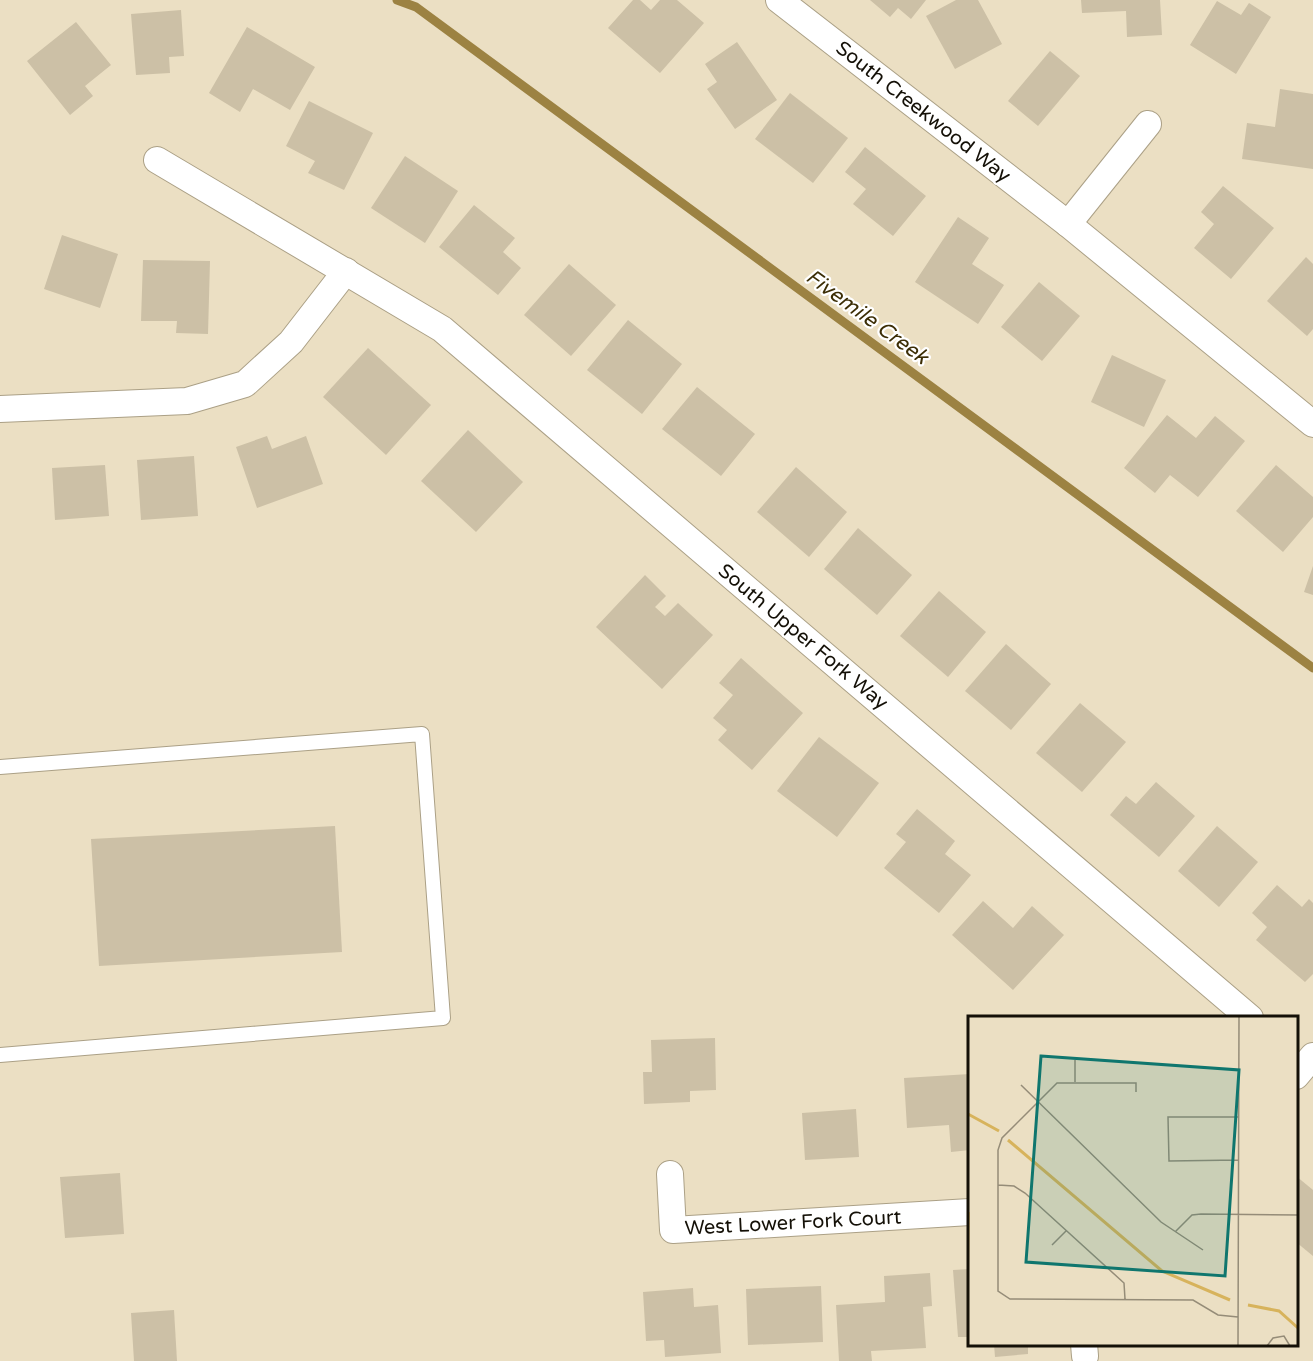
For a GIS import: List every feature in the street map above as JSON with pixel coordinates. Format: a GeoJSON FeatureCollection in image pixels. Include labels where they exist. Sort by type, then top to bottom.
{"type":"FeatureCollection","features":[{"type":"Feature","properties":{"kind":"street","name":"South Creekwood Way"},"geometry":{"type":"LineString","coordinates":[[779,0],[1068,224],[1313,424]]}},
{"type":"Feature","properties":{"kind":"street"},"geometry":{"type":"LineString","coordinates":[[1068,224],[1148,124]]}},
{"type":"Feature","properties":{"kind":"street","name":"South Upper Fork Way"},"geometry":{"type":"LineString","coordinates":[[157,160],[442,329],[1249,1016]]}},
{"type":"Feature","properties":{"kind":"street"},"geometry":{"type":"LineString","coordinates":[[0,409],[187,401],[245,384],[291,342],[346,271]]}},
{"type":"Feature","properties":{"kind":"street","name":"West Lower Fork Court"},"geometry":{"type":"LineString","coordinates":[[670,1174],[673,1230],[968,1212]]}},
{"type":"Feature","properties":{"kind":"lane"},"geometry":{"type":"LineString","coordinates":[[0,767],[422,734],[443,1018],[0,1055]]}},
{"type":"Feature","properties":{"kind":"building"},"geometry":{"type":"Polygon","coordinates":[[[633,0],[640,0],[651,10],[660,0],[677,0],[704,23],[660,73],[608,28],[633,0]]]}},
{"type":"Feature","properties":{"kind":"building"},"geometry":{"type":"Polygon","coordinates":[[[870,0],[926,0],[911,19],[898,8],[890,17],[870,0]]]}},
{"type":"Feature","properties":{"kind":"building"},"geometry":{"type":"Polygon","coordinates":[[[956,0],[978,0],[1002,44],[955,69],[926,16],[956,0]]]}},
{"type":"Feature","properties":{"kind":"building"},"geometry":{"type":"Polygon","coordinates":[[[1081,0],[1160,0],[1162,35],[1127,37],[1126,11],[1082,13],[1081,0]]]}},
{"type":"Feature","properties":{"kind":"building"},"geometry":{"type":"Polygon","coordinates":[[[1217,1],[1241,15],[1249,3],[1271,17],[1236,74],[1190,45],[1217,1]]]}},
{"type":"Feature","properties":{"kind":"building"},"geometry":{"type":"Polygon","coordinates":[[[181,10],[184,56],[169,57],[170,73],[136,75],[131,14],[181,10]]]}},
{"type":"Feature","properties":{"kind":"building"},"geometry":{"type":"Polygon","coordinates":[[[76,22],[111,65],[85,86],[93,96],[70,115],[27,61],[76,22]]]}},
{"type":"Feature","properties":{"kind":"building"},"geometry":{"type":"Polygon","coordinates":[[[247,27],[315,67],[290,110],[253,89],[240,112],[209,93],[247,27]]]}},
{"type":"Feature","properties":{"kind":"building"},"geometry":{"type":"Polygon","coordinates":[[[737,42],[777,100],[735,129],[707,89],[717,82],[705,64],[737,42]]]}},
{"type":"Feature","properties":{"kind":"building"},"geometry":{"type":"Polygon","coordinates":[[[1050,51],[1080,76],[1038,126],[1008,101],[1050,51]]]}},
{"type":"Feature","properties":{"kind":"building"},"geometry":{"type":"Polygon","coordinates":[[[1280,89],[1313,94],[1313,169],[1242,159],[1247,123],[1275,127],[1280,89]]]}},
{"type":"Feature","properties":{"kind":"building"},"geometry":{"type":"Polygon","coordinates":[[[790,93],[848,138],[813,183],[755,139],[790,93]]]}},
{"type":"Feature","properties":{"kind":"building"},"geometry":{"type":"Polygon","coordinates":[[[309,101],[373,133],[344,190],[308,173],[315,161],[286,146],[309,101]]]}},
{"type":"Feature","properties":{"kind":"building"},"geometry":{"type":"Polygon","coordinates":[[[865,147],[926,196],[893,236],[853,204],[866,189],[845,172],[865,147]]]}},
{"type":"Feature","properties":{"kind":"building"},"geometry":{"type":"Polygon","coordinates":[[[405,156],[458,191],[425,243],[371,208],[405,156]]]}},
{"type":"Feature","properties":{"kind":"building"},"geometry":{"type":"Polygon","coordinates":[[[1223,186],[1274,228],[1231,279],[1194,248],[1214,224],[1201,212],[1223,186]]]}},
{"type":"Feature","properties":{"kind":"building"},"geometry":{"type":"Polygon","coordinates":[[[474,205],[515,238],[503,252],[521,268],[498,295],[439,247],[474,205]]]}},
{"type":"Feature","properties":{"kind":"building"},"geometry":{"type":"Polygon","coordinates":[[[958,217],[989,238],[972,264],[1004,285],[978,324],[915,282],[958,217]]]}},
{"type":"Feature","properties":{"kind":"building"},"geometry":{"type":"Polygon","coordinates":[[[62,235],[118,254],[100,308],[44,289],[62,235]]]}},
{"type":"Feature","properties":{"kind":"building"},"geometry":{"type":"Polygon","coordinates":[[[1306,257],[1313,264],[1313,329],[1307,336],[1267,301],[1306,257]]]}},
{"type":"Feature","properties":{"kind":"building"},"geometry":{"type":"Polygon","coordinates":[[[143,260],[210,261],[208,334],[176,333],[177,321],[141,321],[143,260]]]}},
{"type":"Feature","properties":{"kind":"building"},"geometry":{"type":"Polygon","coordinates":[[[569,264],[616,305],[571,356],[524,315],[569,264]]]}},
{"type":"Feature","properties":{"kind":"building"},"geometry":{"type":"Polygon","coordinates":[[[1039,282],[1080,316],[1042,361],[1001,327],[1039,282]]]}},
{"type":"Feature","properties":{"kind":"building"},"geometry":{"type":"Polygon","coordinates":[[[628,320],[682,364],[642,414],[587,370],[628,320]]]}},
{"type":"Feature","properties":{"kind":"building"},"geometry":{"type":"Polygon","coordinates":[[[368,348],[431,405],[386,455],[323,397],[368,348]]]}},
{"type":"Feature","properties":{"kind":"building"},"geometry":{"type":"Polygon","coordinates":[[[1112,355],[1166,380],[1144,427],[1091,402],[1112,355]]]}},
{"type":"Feature","properties":{"kind":"building"},"geometry":{"type":"Polygon","coordinates":[[[697,387],[755,434],[721,476],[662,429],[697,387]]]}},
{"type":"Feature","properties":{"kind":"building"},"geometry":{"type":"Polygon","coordinates":[[[1167,415],[1196,438],[1215,416],[1245,441],[1198,497],[1170,475],[1155,493],[1124,468],[1167,415]]]}},
{"type":"Feature","properties":{"kind":"building"},"geometry":{"type":"Polygon","coordinates":[[[468,430],[523,482],[476,532],[421,481],[468,430]]]}},
{"type":"Feature","properties":{"kind":"building"},"geometry":{"type":"Polygon","coordinates":[[[267,436],[272,449],[306,436],[323,484],[257,508],[236,447],[267,436]]]}},
{"type":"Feature","properties":{"kind":"building"},"geometry":{"type":"Polygon","coordinates":[[[194,456],[198,516],[141,520],[137,460],[194,456]]]}},
{"type":"Feature","properties":{"kind":"building"},"geometry":{"type":"Polygon","coordinates":[[[105,465],[109,516],[55,520],[52,468],[105,465]]]}},
{"type":"Feature","properties":{"kind":"building"},"geometry":{"type":"Polygon","coordinates":[[[1276,465],[1313,497],[1313,517],[1283,552],[1236,511],[1276,465]]]}},
{"type":"Feature","properties":{"kind":"building"},"geometry":{"type":"Polygon","coordinates":[[[796,467],[847,512],[809,557],[757,512],[796,467]]]}},
{"type":"Feature","properties":{"kind":"building"},"geometry":{"type":"Polygon","coordinates":[[[858,528],[912,575],[877,615],[824,569],[858,528]]]}},
{"type":"Feature","properties":{"kind":"building"},"geometry":{"type":"Polygon","coordinates":[[[1313,566],[1313,595],[1304,592],[1313,566]]]}},
{"type":"Feature","properties":{"kind":"building"},"geometry":{"type":"Polygon","coordinates":[[[645,575],[666,596],[655,607],[665,616],[678,603],[713,635],[662,689],[596,627],[645,575]]]}},
{"type":"Feature","properties":{"kind":"building"},"geometry":{"type":"Polygon","coordinates":[[[939,591],[986,632],[948,677],[900,636],[939,591]]]}},
{"type":"Feature","properties":{"kind":"building"},"geometry":{"type":"Polygon","coordinates":[[[1006,644],[1051,684],[1011,730],[965,691],[1006,644]]]}},
{"type":"Feature","properties":{"kind":"building"},"geometry":{"type":"Polygon","coordinates":[[[741,658],[803,713],[752,770],[718,740],[727,730],[713,718],[733,695],[719,683],[741,658]]]}},
{"type":"Feature","properties":{"kind":"building"},"geometry":{"type":"Polygon","coordinates":[[[1080,703],[1126,742],[1082,792],[1036,753],[1080,703]]]}},
{"type":"Feature","properties":{"kind":"building"},"geometry":{"type":"Polygon","coordinates":[[[819,737],[879,783],[837,837],[777,791],[819,737]]]}},
{"type":"Feature","properties":{"kind":"building"},"geometry":{"type":"Polygon","coordinates":[[[1156,782],[1195,816],[1159,857],[1110,815],[1126,796],[1136,804],[1156,782]]]}},
{"type":"Feature","properties":{"kind":"building"},"geometry":{"type":"Polygon","coordinates":[[[917,809],[955,841],[945,854],[971,875],[939,913],[884,868],[906,842],[896,834],[917,809]]]}},
{"type":"Feature","properties":{"kind":"building"},"geometry":{"type":"Polygon","coordinates":[[[335,826],[342,952],[99,966],[91,839],[335,826]]]}},
{"type":"Feature","properties":{"kind":"building"},"geometry":{"type":"Polygon","coordinates":[[[1217,826],[1258,862],[1219,907],[1178,871],[1217,826]]]}},
{"type":"Feature","properties":{"kind":"building"},"geometry":{"type":"Polygon","coordinates":[[[1277,885],[1302,907],[1309,899],[1313,903],[1313,974],[1305,982],[1256,940],[1267,927],[1252,913],[1277,885]]]}},
{"type":"Feature","properties":{"kind":"building"},"geometry":{"type":"Polygon","coordinates":[[[983,901],[1013,928],[1032,906],[1064,935],[1013,990],[952,935],[983,901]]]}},
{"type":"Feature","properties":{"kind":"building"},"geometry":{"type":"Polygon","coordinates":[[[715,1038],[716,1090],[690,1091],[690,1102],[644,1104],[643,1072],[652,1072],[651,1040],[715,1038]]]}},
{"type":"Feature","properties":{"kind":"building"},"geometry":{"type":"Polygon","coordinates":[[[968,1074],[968,1150],[951,1152],[949,1125],[907,1128],[904,1078],[968,1074]]]}},
{"type":"Feature","properties":{"kind":"building"},"geometry":{"type":"Polygon","coordinates":[[[856,1109],[859,1157],[805,1160],[802,1113],[856,1109]]]}},
{"type":"Feature","properties":{"kind":"building"},"geometry":{"type":"Polygon","coordinates":[[[120,1173],[124,1234],[65,1238],[60,1177],[120,1173]]]}},
{"type":"Feature","properties":{"kind":"building"},"geometry":{"type":"Polygon","coordinates":[[[1298,1178],[1313,1190],[1313,1256],[1298,1244],[1298,1178]]]}},
{"type":"Feature","properties":{"kind":"building"},"geometry":{"type":"Polygon","coordinates":[[[968,1269],[968,1337],[958,1337],[953,1270],[968,1269]]]}},
{"type":"Feature","properties":{"kind":"building"},"geometry":{"type":"Polygon","coordinates":[[[930,1273],[932,1306],[923,1307],[926,1348],[871,1351],[872,1361],[839,1361],[836,1305],[885,1302],[884,1276],[930,1273]]]}},
{"type":"Feature","properties":{"kind":"building"},"geometry":{"type":"Polygon","coordinates":[[[821,1286],[823,1342],[748,1345],[746,1289],[821,1286]]]}},
{"type":"Feature","properties":{"kind":"building"},"geometry":{"type":"Polygon","coordinates":[[[693,1288],[694,1307],[718,1305],[721,1353],[665,1357],[664,1340],[646,1341],[643,1292],[693,1288]]]}},
{"type":"Feature","properties":{"kind":"building"},"geometry":{"type":"Polygon","coordinates":[[[174,1310],[177,1361],[134,1361],[131,1313],[174,1310]]]}},
{"type":"Feature","properties":{"kind":"building"},"geometry":{"type":"Polygon","coordinates":[[[994,1346],[1028,1346],[1028,1354],[995,1357],[994,1346]]]}},
{"type":"Feature","properties":{"kind":"waterway","name":"Fivemile Creek"},"geometry":{"type":"LineString","coordinates":[[397,0],[416,7],[1313,668]]}}]}
